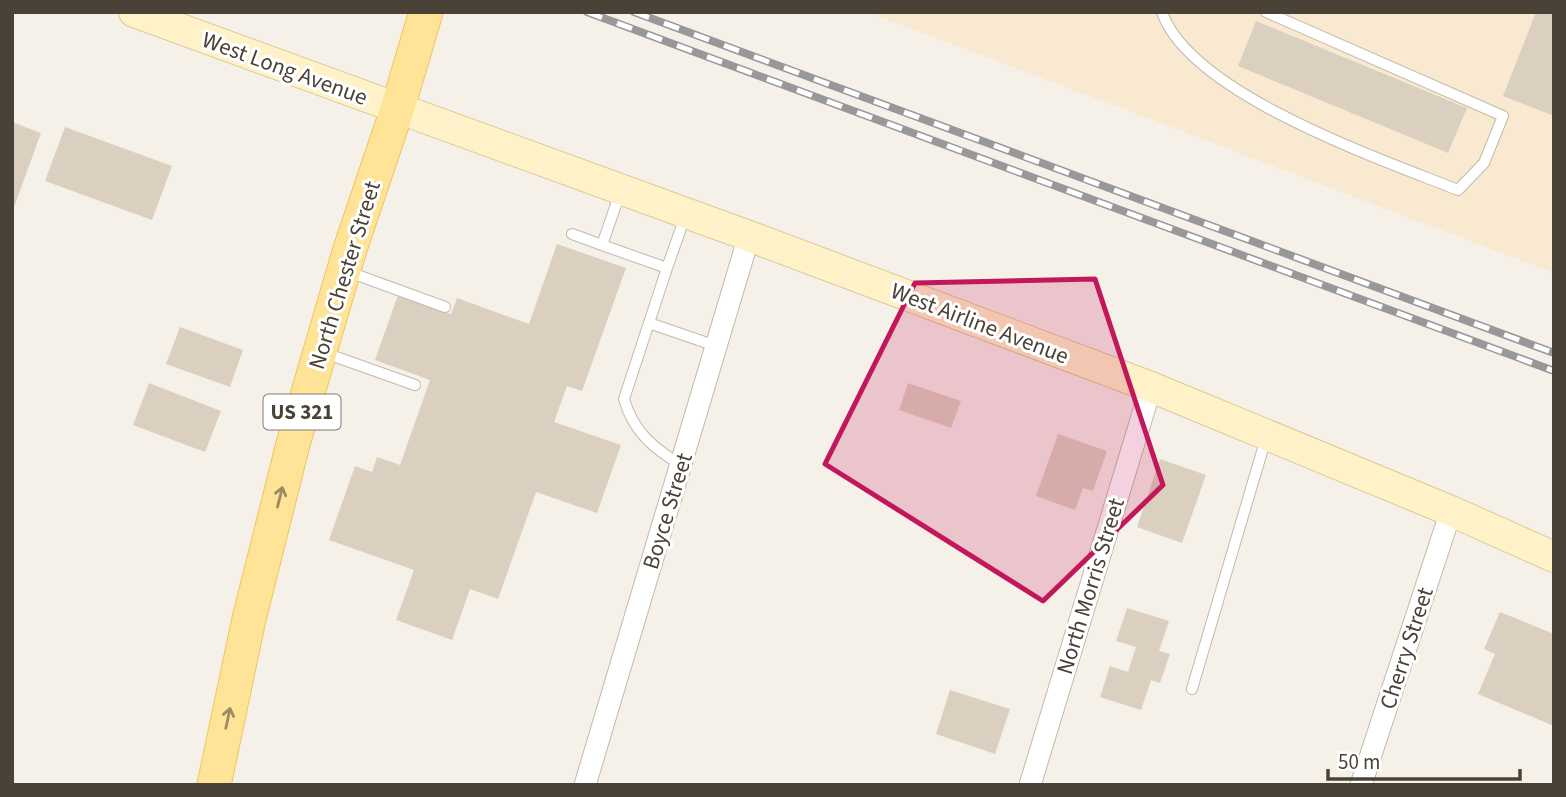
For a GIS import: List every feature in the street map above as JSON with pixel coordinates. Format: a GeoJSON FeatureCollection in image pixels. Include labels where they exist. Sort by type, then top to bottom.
{"type":"FeatureCollection","features":[{"type":"Feature","properties":{"kind":"main road","name":"West Long Avenue"},"geometry":{"type":"LineString","coordinates":[[134,12],[397,110]]}},
{"type":"Feature","properties":{"kind":"main road","name":"North Chester Street"},"geometry":{"type":"LineString","coordinates":[[214,785],[249,619],[293,444],[344,271],[426,12]]}},
{"type":"Feature","properties":{"kind":"main road","name":"West Airline Avenue"},"geometry":{"type":"LineString","coordinates":[[397,110],[749,236],[1151,387],[1451,511],[1554,557]]}},
{"type":"Feature","properties":{"kind":"street","name":"Boyce Street"},"geometry":{"type":"LineString","coordinates":[[585,785],[749,236]]}},
{"type":"Feature","properties":{"kind":"street","name":"North Morris Street"},"geometry":{"type":"LineString","coordinates":[[1030,785],[1151,387]]}},
{"type":"Feature","properties":{"kind":"street","name":"Cherry Street"},"geometry":{"type":"LineString","coordinates":[[1361,785],[1451,511]]}},
{"type":"Feature","properties":{"kind":"lane"},"geometry":{"type":"LineString","coordinates":[[1162,12],[1183,46],[1206,69],[1244,94],[1332,139],[1458,191],[1484,163],[1503,116],[1266,12]]}},
{"type":"Feature","properties":{"kind":"lane"},"geometry":{"type":"LineString","coordinates":[[602,245],[621,190]]}},
{"type":"Feature","properties":{"kind":"lane"},"geometry":{"type":"LineString","coordinates":[[681,464],[659,452],[640,434],[629,416],[624,399],[686,214]]}},
{"type":"Feature","properties":{"kind":"lane"},"geometry":{"type":"LineString","coordinates":[[572,234],[667,268]]}},
{"type":"Feature","properties":{"kind":"lane"},"geometry":{"type":"LineString","coordinates":[[344,271],[446,307]]}},
{"type":"Feature","properties":{"kind":"lane"},"geometry":{"type":"LineString","coordinates":[[649,323],[716,346]]}},
{"type":"Feature","properties":{"kind":"lane"},"geometry":{"type":"LineString","coordinates":[[320,352],[415,385]]}},
{"type":"Feature","properties":{"kind":"lane"},"geometry":{"type":"LineString","coordinates":[[1192,688],[1267,435]]}},
{"type":"Feature","properties":{"kind":"highlighted area"},"geometry":{"type":"Polygon","coordinates":[[[1095,279],[1163,485],[1043,601],[825,464],[915,283],[1095,279]]]}},
{"type":"Feature","properties":{"kind":"shaded area"},"geometry":{"type":"Polygon","coordinates":[[[867,12],[1554,12],[1554,273],[1116,106],[867,12]]]}},
{"type":"Feature","properties":{"kind":"building"},"geometry":{"type":"Polygon","coordinates":[[[1536,12],[1554,12],[1554,116],[1503,96],[1536,12]]]}},
{"type":"Feature","properties":{"kind":"building"},"geometry":{"type":"Polygon","coordinates":[[[1256,21],[1467,108],[1448,153],[1238,66],[1256,21]]]}},
{"type":"Feature","properties":{"kind":"building"},"geometry":{"type":"Polygon","coordinates":[[[12,122],[41,133],[13,210],[12,210],[12,122]]]}},
{"type":"Feature","properties":{"kind":"building"},"geometry":{"type":"Polygon","coordinates":[[[65,127],[172,166],[152,220],[45,181],[65,127]]]}},
{"type":"Feature","properties":{"kind":"building"},"geometry":{"type":"Polygon","coordinates":[[[557,244],[626,268],[582,391],[567,386],[554,422],[621,445],[597,513],[536,492],[498,599],[470,589],[452,640],[396,620],[414,570],[329,540],[355,466],[372,472],[377,457],[400,465],[430,380],[375,360],[398,295],[451,314],[457,298],[529,324],[557,244]]]}},
{"type":"Feature","properties":{"kind":"building"},"geometry":{"type":"Polygon","coordinates":[[[180,327],[243,350],[230,387],[166,364],[180,327]]]}},
{"type":"Feature","properties":{"kind":"building"},"geometry":{"type":"Polygon","coordinates":[[[149,383],[221,411],[205,452],[133,425],[149,383]]]}},
{"type":"Feature","properties":{"kind":"building"},"geometry":{"type":"Polygon","coordinates":[[[908,383],[961,401],[951,428],[899,410],[908,383]]]}},
{"type":"Feature","properties":{"kind":"building"},"geometry":{"type":"Polygon","coordinates":[[[1058,434],[1107,451],[1093,491],[1083,488],[1075,510],[1036,496],[1058,434]]]}},
{"type":"Feature","properties":{"kind":"building"},"geometry":{"type":"Polygon","coordinates":[[[1160,459],[1206,475],[1182,543],[1137,527],[1160,459]]]}},
{"type":"Feature","properties":{"kind":"building"},"geometry":{"type":"Polygon","coordinates":[[[1127,608],[1169,621],[1159,651],[1170,654],[1160,683],[1151,680],[1141,710],[1100,697],[1110,666],[1128,672],[1136,647],[1116,641],[1127,608]]]}},
{"type":"Feature","properties":{"kind":"building"},"geometry":{"type":"Polygon","coordinates":[[[1500,612],[1554,634],[1554,726],[1478,694],[1495,654],[1484,649],[1500,612]]]}},
{"type":"Feature","properties":{"kind":"building"},"geometry":{"type":"Polygon","coordinates":[[[950,690],[1010,709],[995,754],[936,734],[950,690]]]}},
{"type":"Feature","properties":{"kind":"railway"},"geometry":{"type":"LineString","coordinates":[[587,12],[1554,371]]}},
{"type":"Feature","properties":{"kind":"railway"},"geometry":{"type":"LineString","coordinates":[[634,12],[1554,353]]}}]}
